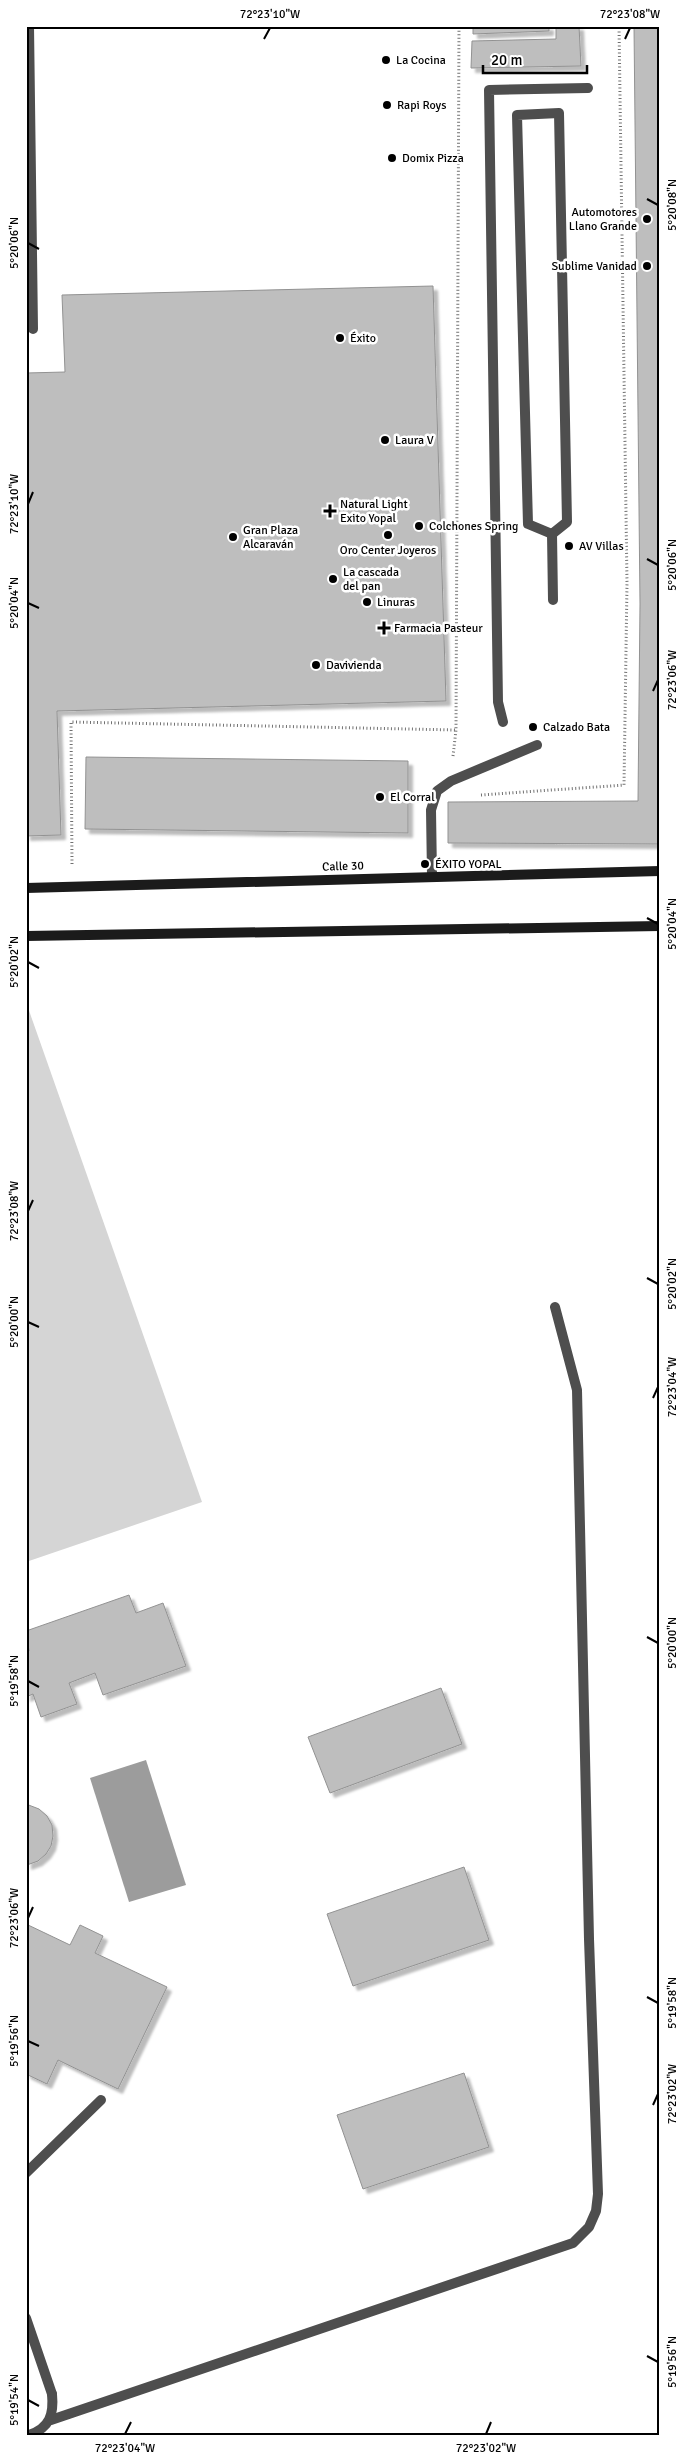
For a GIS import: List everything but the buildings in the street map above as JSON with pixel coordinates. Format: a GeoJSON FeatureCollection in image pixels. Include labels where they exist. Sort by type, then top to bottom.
{"type":"FeatureCollection","features":[{"type":"Feature","properties":{"kind":"main road","name":"Calle 30"},"geometry":{"type":"LineString","coordinates":[[26,888],[660,871]]}},
{"type":"Feature","properties":{"kind":"main road"},"geometry":{"type":"LineString","coordinates":[[26,936],[660,926]]}},
{"type":"Feature","properties":{"kind":"street"},"geometry":{"type":"LineString","coordinates":[[29,26],[33,329]]}},
{"type":"Feature","properties":{"kind":"street"},"geometry":{"type":"LineString","coordinates":[[503,722],[498,693],[489,90],[588,88]]}},
{"type":"Feature","properties":{"kind":"street"},"geometry":{"type":"LineString","coordinates":[[559,114],[567,522],[552,534],[528,524],[517,115],[559,114]]}},
{"type":"Feature","properties":{"kind":"street"},"geometry":{"type":"LineString","coordinates":[[552,534],[552,600]]}},
{"type":"Feature","properties":{"kind":"street"},"geometry":{"type":"LineString","coordinates":[[432,876],[431,810],[436,791],[451,781],[537,745]]}},
{"type":"Feature","properties":{"kind":"street"},"geometry":{"type":"LineString","coordinates":[[30,2435],[38,2432],[51,2420],[573,2244],[589,2227],[596,2211],[598,2194],[598,2140],[589,1940],[577,1390],[555,1307]]}},
{"type":"Feature","properties":{"kind":"street"},"geometry":{"type":"LineString","coordinates":[[26,2173],[101,2100]]}},
{"type":"Feature","properties":{"kind":"street"},"geometry":{"type":"LineString","coordinates":[[26,2318],[52,2394],[53,2408],[51,2420]]}},
{"type":"Feature","properties":{"kind":"path"},"geometry":{"type":"LineString","coordinates":[[72,887],[71,722],[456,730],[459,26]]}},
{"type":"Feature","properties":{"kind":"path"},"geometry":{"type":"LineString","coordinates":[[472,796],[624,785],[626,583],[619,26]]}},
{"type":"Feature","properties":{"kind":"shaded area"},"geometry":{"type":"Polygon","coordinates":[[[26,1002],[202,1502],[26,1562],[26,1002]]]}},
{"type":"Feature","properties":{"kind":"shaded area"},"geometry":{"type":"Polygon","coordinates":[[[146,1760],[186,1885],[129,1902],[90,1778],[146,1760]]]}},
{"type":"Feature","properties":{"kind":"place","name":"La Cocina"},"geometry":{"type":"Point","coordinates":[386,60]}},
{"type":"Feature","properties":{"kind":"place","name":"Rapi Roys"},"geometry":{"type":"Point","coordinates":[387,105]}},
{"type":"Feature","properties":{"kind":"place","name":"Domix Pizza"},"geometry":{"type":"Point","coordinates":[392,158]}},
{"type":"Feature","properties":{"kind":"place","name":"Automotores Llano Grande"},"geometry":{"type":"Point","coordinates":[647,219]}},
{"type":"Feature","properties":{"kind":"place","name":"Sublime Vanidad"},"geometry":{"type":"Point","coordinates":[647,266]}},
{"type":"Feature","properties":{"kind":"place","name":"Éxito"},"geometry":{"type":"Point","coordinates":[340,338]}},
{"type":"Feature","properties":{"kind":"place","name":"Laura V"},"geometry":{"type":"Point","coordinates":[385,440]}},
{"type":"Feature","properties":{"kind":"place","name":"Natural Light Exito Yopal"},"geometry":{"type":"Point","coordinates":[330,511]}},
{"type":"Feature","properties":{"kind":"place","name":"Colchones Spring"},"geometry":{"type":"Point","coordinates":[419,526]}},
{"type":"Feature","properties":{"kind":"place","name":"Oro Center Joyeros"},"geometry":{"type":"Point","coordinates":[388,535]}},
{"type":"Feature","properties":{"kind":"place","name":"Gran Plaza Alcaraván"},"geometry":{"type":"Point","coordinates":[233,537]}},
{"type":"Feature","properties":{"kind":"place","name":"AV Villas"},"geometry":{"type":"Point","coordinates":[569,546]}},
{"type":"Feature","properties":{"kind":"place","name":"La cascada del pan"},"geometry":{"type":"Point","coordinates":[333,579]}},
{"type":"Feature","properties":{"kind":"place","name":"Linuras"},"geometry":{"type":"Point","coordinates":[367,602]}},
{"type":"Feature","properties":{"kind":"place","name":"Farmacia Pasteur"},"geometry":{"type":"Point","coordinates":[384,628]}},
{"type":"Feature","properties":{"kind":"place","name":"Davivienda"},"geometry":{"type":"Point","coordinates":[316,665]}},
{"type":"Feature","properties":{"kind":"place","name":"Calzado Bata"},"geometry":{"type":"Point","coordinates":[533,727]}},
{"type":"Feature","properties":{"kind":"place","name":"El Corral"},"geometry":{"type":"Point","coordinates":[380,797]}},
{"type":"Feature","properties":{"kind":"place","name":"ÉXITO YOPAL"},"geometry":{"type":"Point","coordinates":[425,864]}}]}
